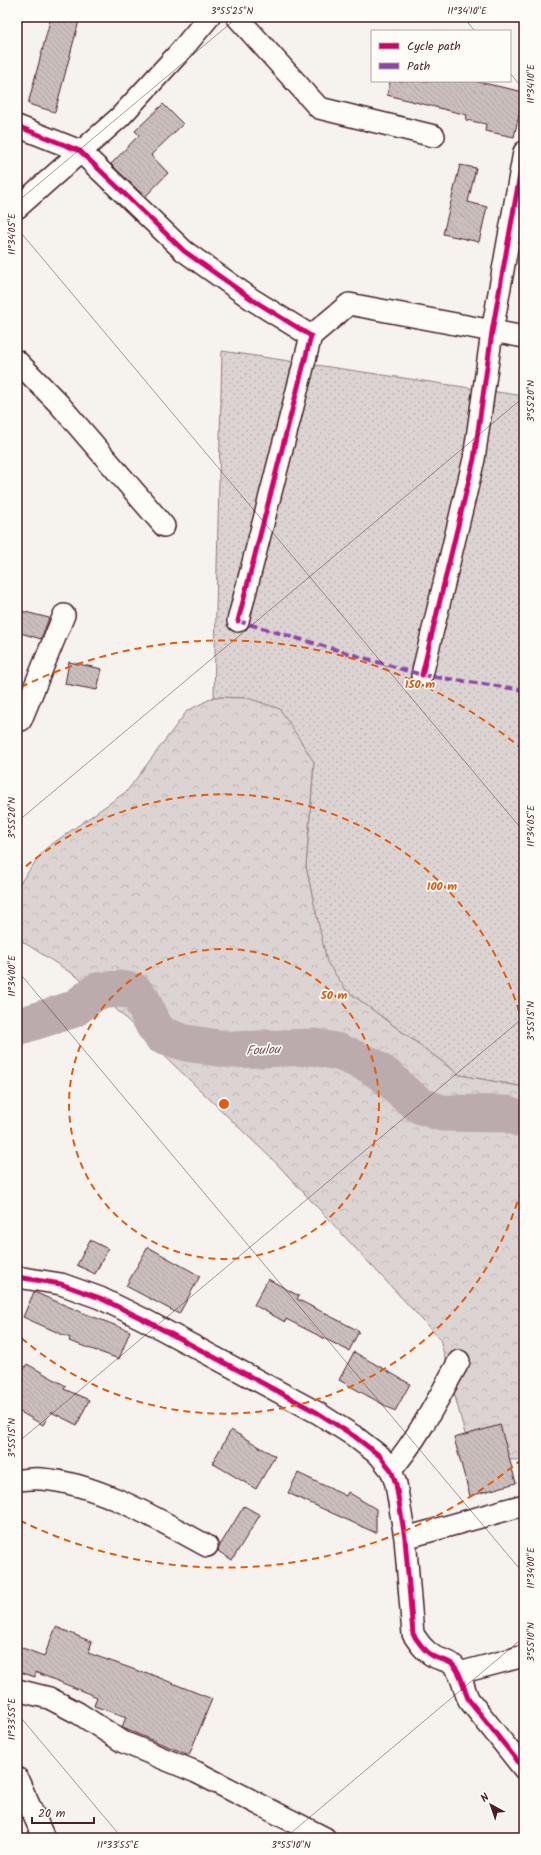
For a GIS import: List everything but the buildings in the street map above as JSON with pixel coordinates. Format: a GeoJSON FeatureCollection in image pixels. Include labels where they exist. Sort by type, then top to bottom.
{"type":"FeatureCollection","features":[{"type":"Feature","properties":{"kind":"street"},"geometry":{"type":"LineString","coordinates":[[17,208],[120,117],[179,53],[209,17]]}},
{"type":"Feature","properties":{"kind":"street"},"geometry":{"type":"LineString","coordinates":[[237,17],[319,108],[434,136]]}},
{"type":"Feature","properties":{"kind":"street"},"geometry":{"type":"LineString","coordinates":[[17,126],[80,151],[184,251],[253,300],[311,336]]}},
{"type":"Feature","properties":{"kind":"street"},"geometry":{"type":"LineString","coordinates":[[422,675],[474,459],[492,332],[524,152]]}},
{"type":"Feature","properties":{"kind":"street"},"geometry":{"type":"LineString","coordinates":[[238,621],[311,336],[349,304],[524,337]]}},
{"type":"Feature","properties":{"kind":"street"},"geometry":{"type":"LineString","coordinates":[[17,361],[59,404],[164,526]]}},
{"type":"Feature","properties":{"kind":"street"},"geometry":{"type":"LineString","coordinates":[[17,720],[20,720],[64,615]]}},
{"type":"Feature","properties":{"kind":"street"},"geometry":{"type":"LineString","coordinates":[[17,1277],[61,1284],[100,1298],[143,1319],[318,1413],[354,1436],[380,1456],[391,1470],[396,1484],[405,1538],[413,1634],[422,1648],[434,1657],[444,1659],[454,1665],[459,1672],[464,1692],[469,1700],[524,1769]]}},
{"type":"Feature","properties":{"kind":"street"},"geometry":{"type":"LineString","coordinates":[[391,1470],[404,1455],[426,1420],[459,1361]]}},
{"type":"Feature","properties":{"kind":"street"},"geometry":{"type":"LineString","coordinates":[[17,1480],[41,1479],[67,1483],[103,1495],[166,1524],[207,1546]]}},
{"type":"Feature","properties":{"kind":"street"},"geometry":{"type":"LineString","coordinates":[[405,1538],[524,1505]]}},
{"type":"Feature","properties":{"kind":"street"},"geometry":{"type":"LineString","coordinates":[[459,1672],[524,1656]]}},
{"type":"Feature","properties":{"kind":"street"},"geometry":{"type":"LineString","coordinates":[[17,1690],[49,1698],[78,1713],[123,1742],[196,1772],[325,1838]]}},
{"type":"Feature","properties":{"kind":"street"},"geometry":{"type":"LineString","coordinates":[[17,1778],[44,1838]]}},
{"type":"Feature","properties":{"kind":"green space"},"geometry":{"type":"Polygon","coordinates":[[[222,351],[524,396],[524,1087],[460,1075],[346,990],[326,962],[306,867],[314,762],[248,698],[214,697],[222,351]]]}},
{"type":"Feature","properties":{"kind":"green space"},"geometry":{"type":"Polygon","coordinates":[[[214,697],[248,698],[280,709],[314,762],[306,867],[327,962],[346,990],[460,1075],[524,1087],[524,1459],[486,1459],[465,1434],[440,1339],[276,1163],[93,987],[17,938],[17,887],[45,849],[127,791],[187,711],[214,697]]]}},
{"type":"Feature","properties":{"kind":"waterway","name":"Foulou"},"geometry":{"type":"LineString","coordinates":[[17,1027],[74,1009],[97,991],[120,989],[134,991],[142,1000],[153,1024],[161,1035],[186,1043],[231,1050],[314,1047],[339,1052],[370,1065],[390,1079],[404,1093],[421,1106],[442,1113],[507,1114],[524,1120]]}},
{"type":"Feature","properties":{"kind":"marked path"},"geometry":{"type":"LineString","coordinates":[[238,621],[422,675],[524,690]]}},
{"type":"Feature","properties":{"kind":"cycle path"},"geometry":{"type":"LineString","coordinates":[[17,126],[80,151],[184,251],[253,300],[311,336],[238,621]]}},
{"type":"Feature","properties":{"kind":"cycle path"},"geometry":{"type":"LineString","coordinates":[[422,675],[474,459],[492,332],[524,152]]}},
{"type":"Feature","properties":{"kind":"cycle path"},"geometry":{"type":"LineString","coordinates":[[17,1277],[61,1284],[100,1298],[143,1319],[318,1413],[354,1436],[380,1456],[391,1470],[396,1484],[405,1538],[413,1634],[428,1653],[450,1662],[454,1666],[461,1678],[469,1700],[524,1769]]}}]}
